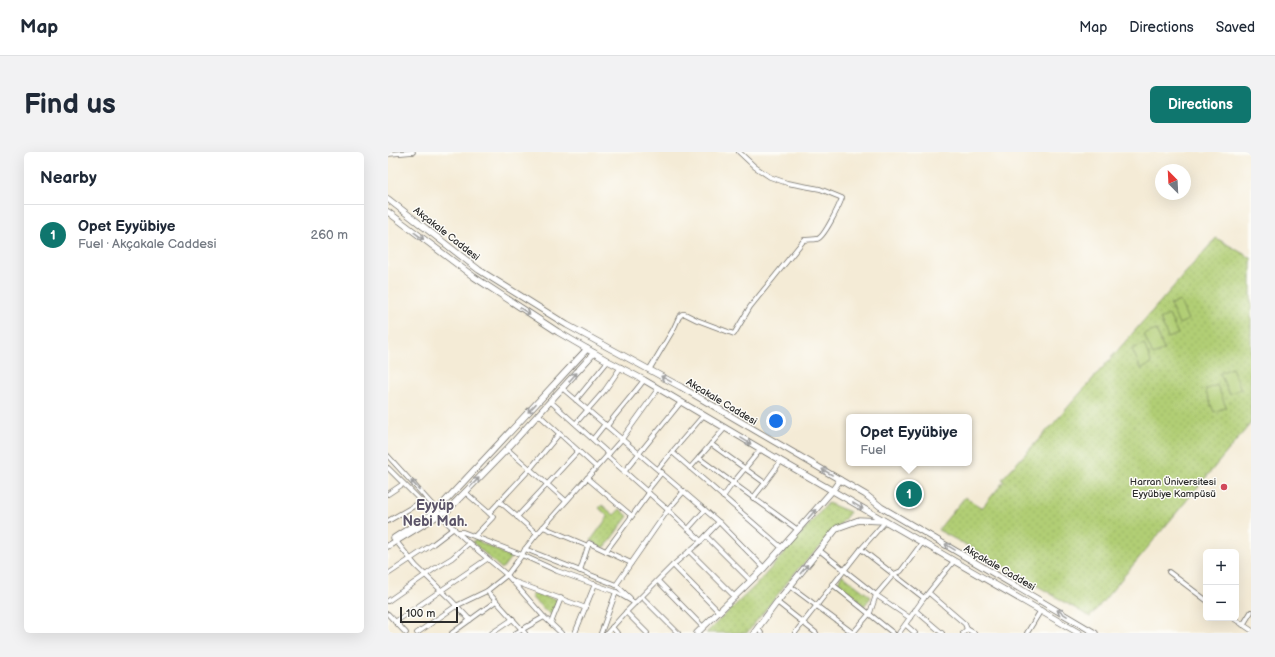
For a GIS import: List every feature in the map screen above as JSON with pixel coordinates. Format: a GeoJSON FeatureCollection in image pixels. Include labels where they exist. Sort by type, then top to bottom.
{"type":"FeatureCollection","features":[{"type":"Feature","properties":{"kind":"main road","name":"Akçakale Caddesi"},"geometry":{"type":"LineString","coordinates":[[388,199],[479,270],[567,325],[649,370],[866,495],[888,511],[1095,633]]}},
{"type":"Feature","properties":{"kind":"main road","name":"Akçakale Caddesi"},"geometry":{"type":"LineString","coordinates":[[388,212],[474,277],[558,332],[644,380],[760,450],[1080,633]]}},
{"type":"Feature","properties":{"kind":"main road"},"geometry":{"type":"LineString","coordinates":[[388,546],[437,512],[587,349]]}},
{"type":"Feature","properties":{"kind":"main road"},"geometry":{"type":"LineString","coordinates":[[388,542],[437,512],[447,511],[507,449],[594,353]]}},
{"type":"Feature","properties":{"kind":"main road"},"geometry":{"type":"LineString","coordinates":[[697,633],[751,582],[798,530],[840,480]]}},
{"type":"Feature","properties":{"kind":"main road"},"geometry":{"type":"LineString","coordinates":[[758,631],[777,602],[837,528],[859,520],[885,522]]}},
{"type":"Feature","properties":{"kind":"street"},"geometry":{"type":"LineString","coordinates":[[388,154],[413,152]]}},
{"type":"Feature","properties":{"kind":"street"},"geometry":{"type":"LineString","coordinates":[[649,370],[682,314],[734,334],[750,307],[804,240],[810,238],[816,240],[822,237],[838,208],[842,198],[820,189],[787,183],[770,177],[755,167],[739,152]]}},
{"type":"Feature","properties":{"kind":"street"},"geometry":{"type":"LineString","coordinates":[[576,400],[608,361]]}},
{"type":"Feature","properties":{"kind":"street"},"geometry":{"type":"LineString","coordinates":[[576,423],[588,410],[621,367]]}},
{"type":"Feature","properties":{"kind":"street"},"geometry":{"type":"LineString","coordinates":[[593,439],[624,404],[630,400],[644,380]]}},
{"type":"Feature","properties":{"kind":"street"},"geometry":{"type":"LineString","coordinates":[[562,388],[719,522],[764,568]]}},
{"type":"Feature","properties":{"kind":"street"},"geometry":{"type":"LineString","coordinates":[[417,633],[456,606],[487,591],[507,575],[522,555],[524,549],[622,439],[658,389]]}},
{"type":"Feature","properties":{"kind":"street"},"geometry":{"type":"LineString","coordinates":[[550,401],[593,439],[624,472],[701,541]]}},
{"type":"Feature","properties":{"kind":"street"},"geometry":{"type":"LineString","coordinates":[[624,472],[681,402]]}},
{"type":"Feature","properties":{"kind":"street"},"geometry":{"type":"LineString","coordinates":[[538,414],[596,467]]}},
{"type":"Feature","properties":{"kind":"street"},"geometry":{"type":"LineString","coordinates":[[658,469],[686,434],[703,416]]}},
{"type":"Feature","properties":{"kind":"street"},"geometry":{"type":"LineString","coordinates":[[690,468],[725,428]]}},
{"type":"Feature","properties":{"kind":"street"},"geometry":{"type":"LineString","coordinates":[[489,513],[530,469],[559,434]]}},
{"type":"Feature","properties":{"kind":"street"},"geometry":{"type":"LineString","coordinates":[[711,444],[765,483]]}},
{"type":"Feature","properties":{"kind":"street"},"geometry":{"type":"LineString","coordinates":[[507,449],[566,501]]}},
{"type":"Feature","properties":{"kind":"street"},"geometry":{"type":"LineString","coordinates":[[723,497],[760,450]]}},
{"type":"Feature","properties":{"kind":"street"},"geometry":{"type":"LineString","coordinates":[[517,517],[578,451]]}},
{"type":"Feature","properties":{"kind":"street"},"geometry":{"type":"LineString","coordinates":[[672,452],[782,548]]}},
{"type":"Feature","properties":{"kind":"street"},"geometry":{"type":"LineString","coordinates":[[388,456],[437,512],[469,543],[507,575],[536,606],[544,617],[561,633]]}},
{"type":"Feature","properties":{"kind":"street"},"geometry":{"type":"LineString","coordinates":[[699,458],[798,530]]}},
{"type":"Feature","properties":{"kind":"street"},"geometry":{"type":"LineString","coordinates":[[753,498],[781,462]]}},
{"type":"Feature","properties":{"kind":"street"},"geometry":{"type":"LineString","coordinates":[[388,468],[421,502],[437,512]]}},
{"type":"Feature","properties":{"kind":"street"},"geometry":{"type":"LineString","coordinates":[[606,551],[662,472]]}},
{"type":"Feature","properties":{"kind":"street"},"geometry":{"type":"LineString","coordinates":[[587,478],[632,516]]}},
{"type":"Feature","properties":{"kind":"street"},"geometry":{"type":"LineString","coordinates":[[388,494],[403,484]]}},
{"type":"Feature","properties":{"kind":"street"},"geometry":{"type":"LineString","coordinates":[[616,585],[668,510],[684,491]]}},
{"type":"Feature","properties":{"kind":"street"},"geometry":{"type":"LineString","coordinates":[[465,492],[493,517],[475,536]]}},
{"type":"Feature","properties":{"kind":"street"},"geometry":{"type":"LineString","coordinates":[[499,501],[537,534]]}},
{"type":"Feature","properties":{"kind":"street"},"geometry":{"type":"LineString","coordinates":[[388,521],[421,502]]}},
{"type":"Feature","properties":{"kind":"street"},"geometry":{"type":"LineString","coordinates":[[688,529],[705,510]]}},
{"type":"Feature","properties":{"kind":"street"},"geometry":{"type":"LineString","coordinates":[[607,633],[673,565],[701,541],[719,522]]}},
{"type":"Feature","properties":{"kind":"street"},"geometry":{"type":"LineString","coordinates":[[794,633],[832,584],[885,522]]}},
{"type":"Feature","properties":{"kind":"street"},"geometry":{"type":"LineString","coordinates":[[543,527],[588,546]]}},
{"type":"Feature","properties":{"kind":"street"},"geometry":{"type":"LineString","coordinates":[[388,574],[454,528]]}},
{"type":"Feature","properties":{"kind":"street"},"geometry":{"type":"LineString","coordinates":[[458,532],[475,536],[557,571],[616,592],[636,602]]}},
{"type":"Feature","properties":{"kind":"street"},"geometry":{"type":"LineString","coordinates":[[706,536],[751,582]]}},
{"type":"Feature","properties":{"kind":"street"},"geometry":{"type":"LineString","coordinates":[[396,541],[425,575],[470,620]]}},
{"type":"Feature","properties":{"kind":"street"},"geometry":{"type":"LineString","coordinates":[[388,601],[452,558],[469,543]]}},
{"type":"Feature","properties":{"kind":"street"},"geometry":{"type":"LineString","coordinates":[[580,571],[589,543],[631,563]]}},
{"type":"Feature","properties":{"kind":"street"},"geometry":{"type":"LineString","coordinates":[[790,586],[853,633],[870,614],[876,595],[894,574],[900,571],[922,543]]}},
{"type":"Feature","properties":{"kind":"street"},"geometry":{"type":"LineString","coordinates":[[524,549],[616,585],[636,602]]}},
{"type":"Feature","properties":{"kind":"street"},"geometry":{"type":"LineString","coordinates":[[861,549],[924,598]]}},
{"type":"Feature","properties":{"kind":"street"},"geometry":{"type":"LineString","coordinates":[[819,550],[876,595],[910,618]]}},
{"type":"Feature","properties":{"kind":"street"},"geometry":{"type":"LineString","coordinates":[[689,551],[735,597]]}},
{"type":"Feature","properties":{"kind":"street"},"geometry":{"type":"LineString","coordinates":[[396,622],[487,559]]}},
{"type":"Feature","properties":{"kind":"street"},"geometry":{"type":"LineString","coordinates":[[899,633],[924,598],[954,561]]}},
{"type":"Feature","properties":{"kind":"street"},"geometry":{"type":"LineString","coordinates":[[673,565],[719,612]]}},
{"type":"Feature","properties":{"kind":"street"},"geometry":{"type":"LineString","coordinates":[[1170,572],[1203,598]]}},
{"type":"Feature","properties":{"kind":"street"},"geometry":{"type":"LineString","coordinates":[[512,581],[586,608]]}},
{"type":"Feature","properties":{"kind":"street"},"geometry":{"type":"LineString","coordinates":[[658,581],[703,627]]}},
{"type":"Feature","properties":{"kind":"street"},"geometry":{"type":"LineString","coordinates":[[575,633],[586,608],[594,584]]}},
{"type":"Feature","properties":{"kind":"street"},"geometry":{"type":"LineString","coordinates":[[832,584],[893,633]]}},
{"type":"Feature","properties":{"kind":"street"},"geometry":{"type":"LineString","coordinates":[[487,591],[524,631]]}},
{"type":"Feature","properties":{"kind":"street"},"geometry":{"type":"LineString","coordinates":[[601,633],[616,592]]}},
{"type":"Feature","properties":{"kind":"street"},"geometry":{"type":"LineString","coordinates":[[928,593],[965,624],[967,629],[974,633]]}},
{"type":"Feature","properties":{"kind":"street"},"geometry":{"type":"LineString","coordinates":[[642,597],[678,633]]}},
{"type":"Feature","properties":{"kind":"street"},"geometry":{"type":"LineString","coordinates":[[551,623],[561,598]]}},
{"type":"Feature","properties":{"kind":"street"},"geometry":{"type":"LineString","coordinates":[[452,633],[496,601]]}},
{"type":"Feature","properties":{"kind":"street"},"geometry":{"type":"LineString","coordinates":[[777,602],[816,633]]}},
{"type":"Feature","properties":{"kind":"street"},"geometry":{"type":"LineString","coordinates":[[915,610],[942,633]]}},
{"type":"Feature","properties":{"kind":"street"},"geometry":{"type":"LineString","coordinates":[[1027,633],[1041,610]]}},
{"type":"Feature","properties":{"kind":"street"},"geometry":{"type":"LineString","coordinates":[[626,612],[647,633]]}},
{"type":"Feature","properties":{"kind":"street"},"geometry":{"type":"LineString","coordinates":[[1245,623],[1251,612]]}},
{"type":"Feature","properties":{"kind":"street"},"geometry":{"type":"LineString","coordinates":[[388,614],[406,633]]}},
{"type":"Feature","properties":{"kind":"street"},"geometry":{"type":"LineString","coordinates":[[516,633],[524,631],[544,617]]}},
{"type":"Feature","properties":{"kind":"street"},"geometry":{"type":"LineString","coordinates":[[492,633],[513,619]]}},
{"type":"Feature","properties":{"kind":"street"},"geometry":{"type":"LineString","coordinates":[[1239,620],[1251,624]]}},
{"type":"Feature","properties":{"kind":"street"},"geometry":{"type":"LineString","coordinates":[[1245,623],[1251,630]]}},
{"type":"Feature","properties":{"kind":"street"},"geometry":{"type":"LineString","coordinates":[[906,625],[915,633]]}},
{"type":"Feature","properties":{"kind":"street"},"geometry":{"type":"LineString","coordinates":[[612,627],[617,633]]}},
{"type":"Feature","properties":{"kind":"street"},"geometry":{"type":"LineString","coordinates":[[553,633],[557,629]]}},
{"type":"Feature","properties":{"kind":"street"},"geometry":{"type":"LineString","coordinates":[[963,633],[967,629]]}},
{"type":"Feature","properties":{"kind":"green space"},"geometry":{"type":"Polygon","coordinates":[[[1216,238],[1251,258],[1251,423],[1090,617],[985,555],[938,530],[965,497],[982,508],[1004,481],[1002,479],[1054,423],[1216,238]]]}},
{"type":"Feature","properties":{"kind":"green space"},"geometry":{"type":"Polygon","coordinates":[[[1180,301],[1188,320],[1179,324],[1170,305],[1180,301]]]}},
{"type":"Feature","properties":{"kind":"green space"},"geometry":{"type":"Polygon","coordinates":[[[1169,315],[1178,334],[1168,338],[1160,319],[1169,315]]]}},
{"type":"Feature","properties":{"kind":"green space"},"geometry":{"type":"Polygon","coordinates":[[[1156,330],[1164,350],[1153,355],[1144,335],[1156,330]]]}},
{"type":"Feature","properties":{"kind":"green space"},"geometry":{"type":"Polygon","coordinates":[[[1144,344],[1152,364],[1141,369],[1132,349],[1144,344]]]}},
{"type":"Feature","properties":{"kind":"green space"},"geometry":{"type":"Polygon","coordinates":[[[1232,368],[1241,389],[1229,394],[1220,373],[1232,368]]]}},
{"type":"Feature","properties":{"kind":"green space"},"geometry":{"type":"Polygon","coordinates":[[[1217,385],[1226,407],[1214,412],[1205,390],[1217,385]]]}},
{"type":"Feature","properties":{"kind":"green space"},"geometry":{"type":"Polygon","coordinates":[[[828,503],[850,512],[830,537],[798,569],[747,633],[706,633],[757,584],[828,503]]]}},
{"type":"Feature","properties":{"kind":"green space"},"geometry":{"type":"Polygon","coordinates":[[[602,505],[614,515],[620,509],[628,516],[605,547],[600,547],[591,540],[608,517],[599,508],[602,505]]]}},
{"type":"Feature","properties":{"kind":"green space"},"geometry":{"type":"Polygon","coordinates":[[[476,540],[511,557],[502,569],[472,542],[476,540]]]}},
{"type":"Feature","properties":{"kind":"green space"},"geometry":{"type":"Polygon","coordinates":[[[842,575],[871,597],[864,606],[837,584],[842,575]]]}},
{"type":"Feature","properties":{"kind":"green space"},"geometry":{"type":"Polygon","coordinates":[[[532,593],[558,600],[551,615],[532,598],[532,593]]]}},
{"type":"Feature","properties":{"kind":"place","name":"Harran Üniversitesi Eyyübiye Kampüsü"},"geometry":{"type":"Point","coordinates":[1224,487]}},
{"type":"Feature","properties":{"kind":"place","name":"Opet Eyyübiye"},"geometry":{"type":"Point","coordinates":[909,494]}},
{"type":"Feature","properties":{"kind":"district","name":"Eyyüp Nebi Mah."},"geometry":{"type":"Point","coordinates":[435,514]}}]}
